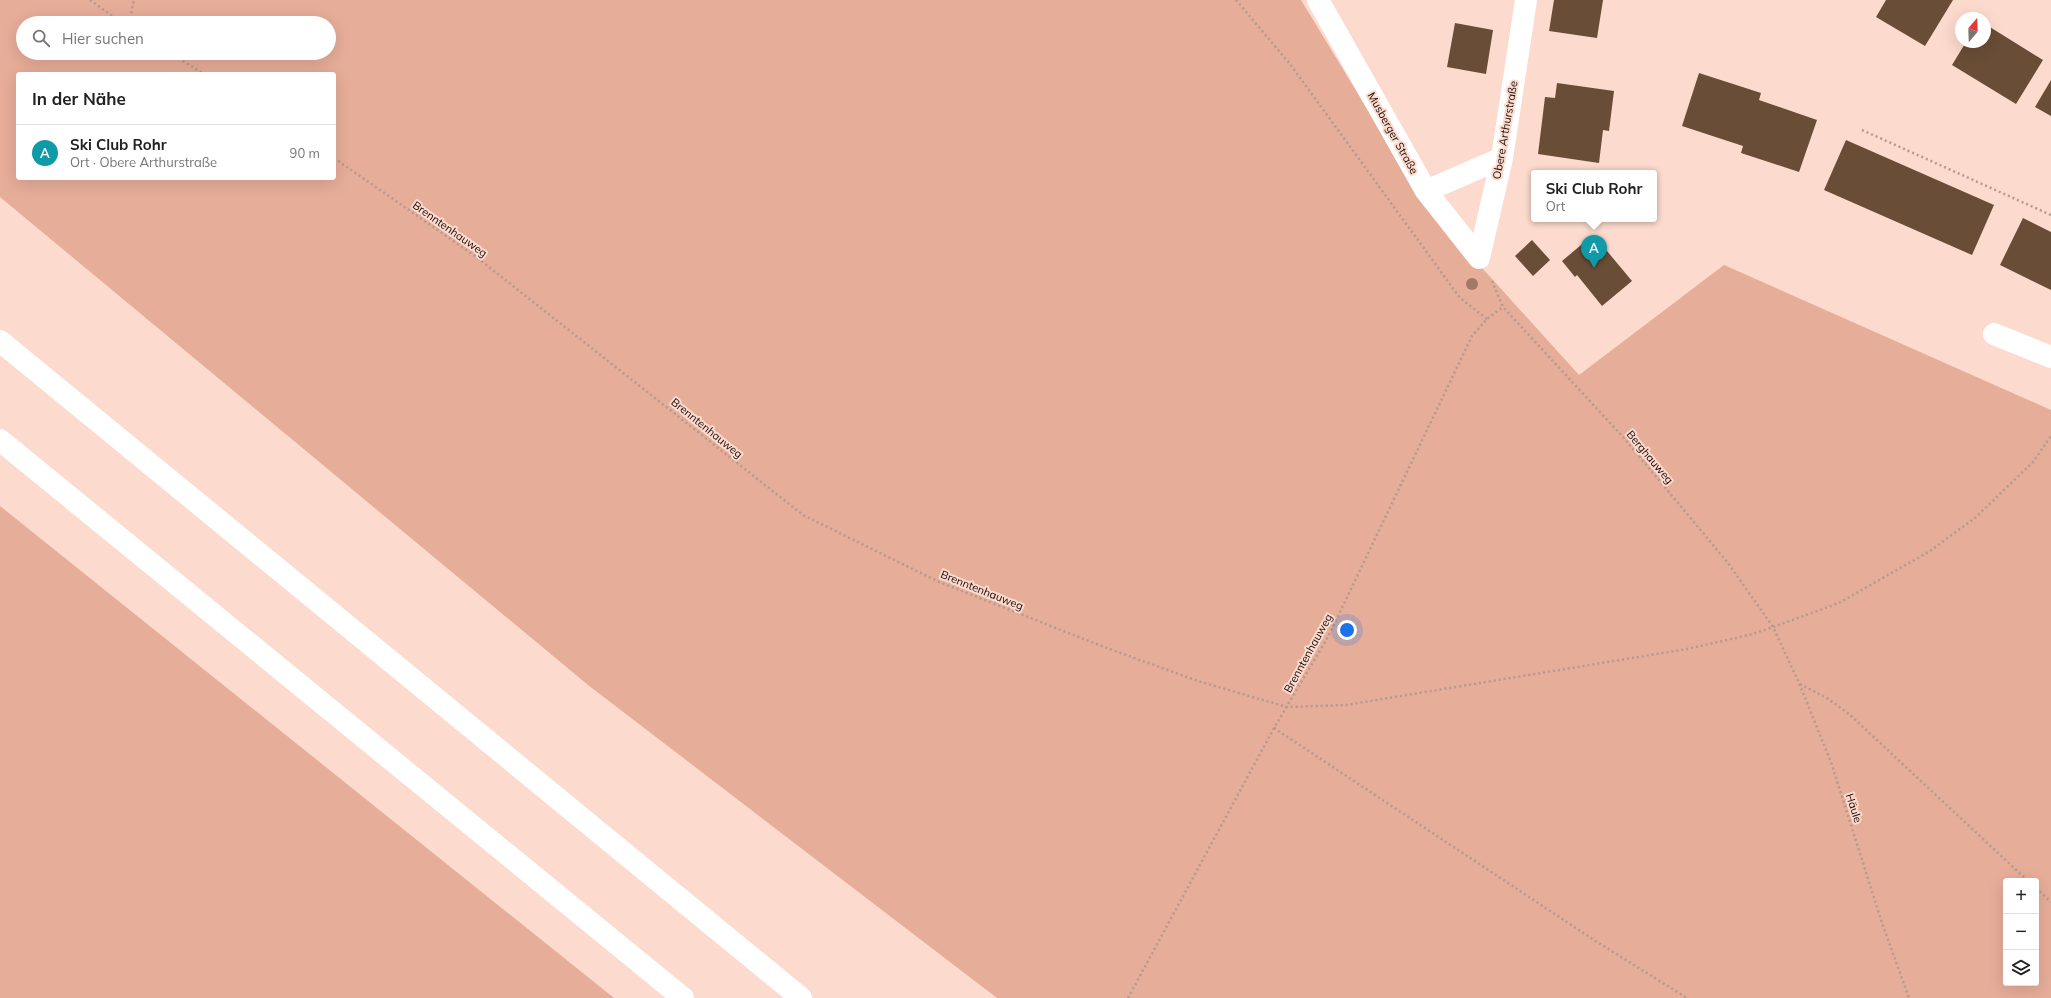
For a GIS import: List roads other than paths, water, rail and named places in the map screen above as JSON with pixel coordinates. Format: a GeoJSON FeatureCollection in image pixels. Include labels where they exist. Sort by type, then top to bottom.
{"type":"FeatureCollection","features":[{"type":"Feature","properties":{"kind":"main road","name":"Musberger Straße"},"geometry":{"type":"LineString","coordinates":[[1318,0],[1426,191],[1479,258]]}},
{"type":"Feature","properties":{"kind":"main road","name":"Obere Arthurstraße"},"geometry":{"type":"LineString","coordinates":[[1479,258],[1502,158],[1526,0]]}},
{"type":"Feature","properties":{"kind":"main road"},"geometry":{"type":"LineString","coordinates":[[1426,191],[1502,158]]}},
{"type":"Feature","properties":{"kind":"main road"},"geometry":{"type":"LineString","coordinates":[[1994,334],[2051,357]]}},
{"type":"Feature","properties":{"kind":"main road"},"geometry":{"type":"LineString","coordinates":[[0,340],[414,682],[801,998]]}},
{"type":"Feature","properties":{"kind":"main road"},"geometry":{"type":"LineString","coordinates":[[0,440],[682,998]]}},
{"type":"Feature","properties":{"kind":"place","name":"Ski Club Rohr"},"geometry":{"type":"Point","coordinates":[1594,268]}}]}
